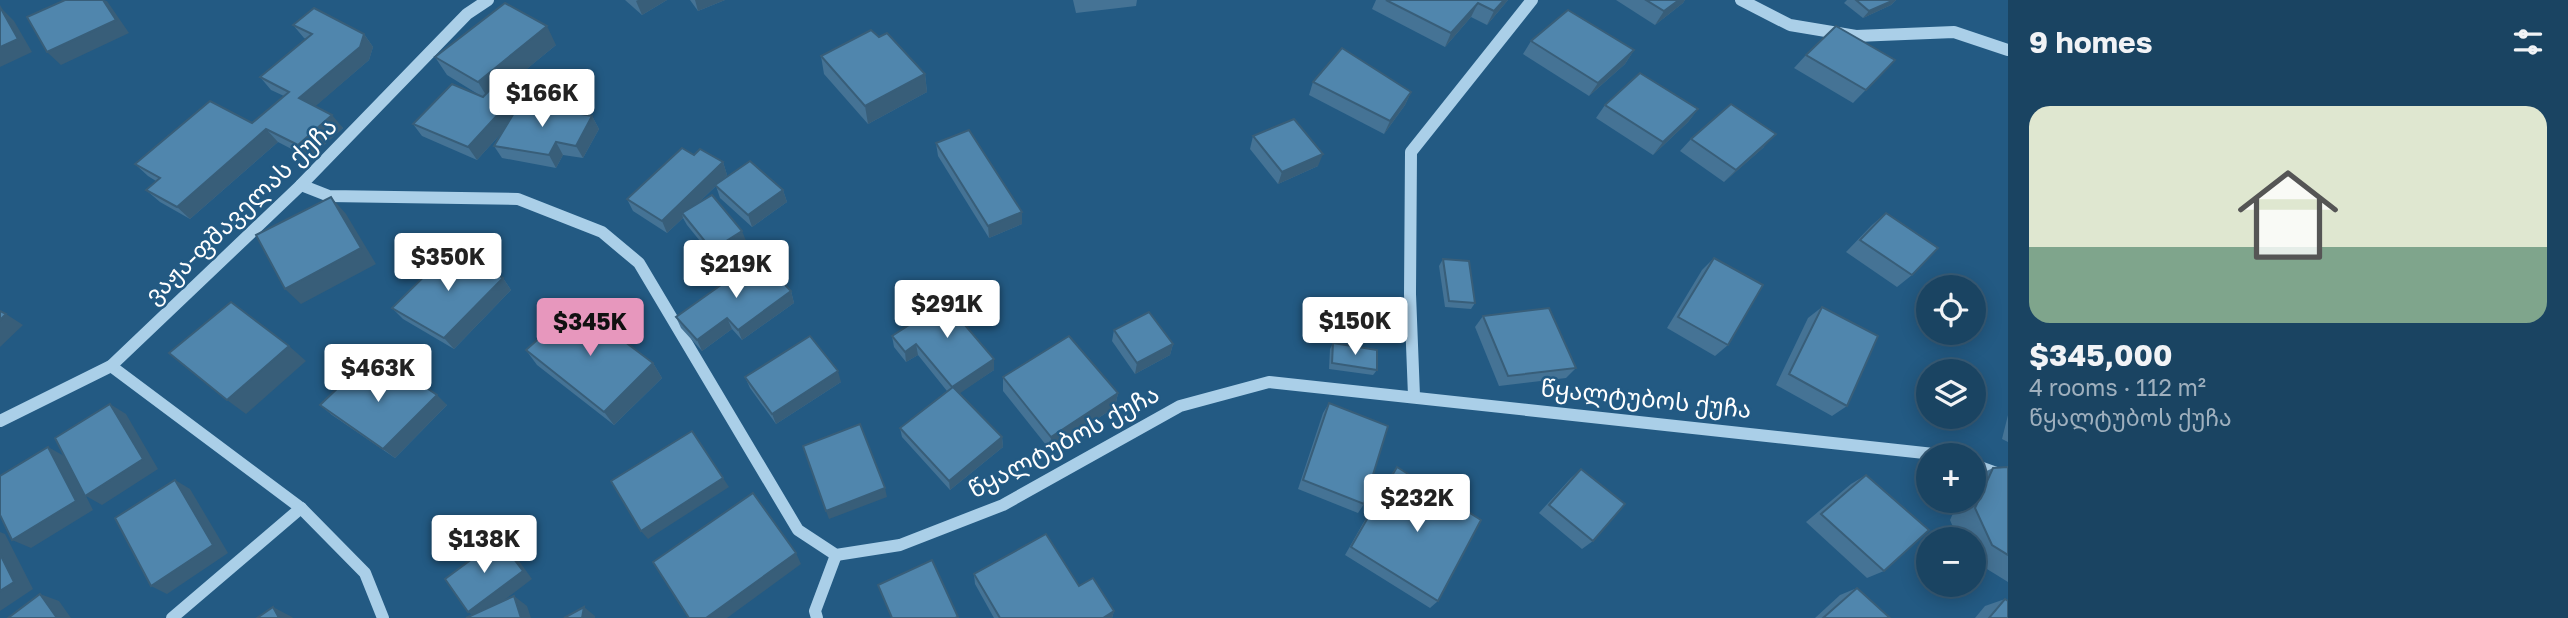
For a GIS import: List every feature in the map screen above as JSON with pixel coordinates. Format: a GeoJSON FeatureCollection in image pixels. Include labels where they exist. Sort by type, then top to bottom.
{"type":"FeatureCollection","features":[{"type":"Feature","properties":{"kind":"street","name":"ვაჟა-ფშაველას ქუჩა"},"geometry":{"type":"LineString","coordinates":[[0,421],[111,366],[301,185],[467,14],[488,0]]}},
{"type":"Feature","properties":{"kind":"street"},"geometry":{"type":"LineString","coordinates":[[1414,396],[1410,294],[1411,152],[1532,0]]}},
{"type":"Feature","properties":{"kind":"street"},"geometry":{"type":"LineString","coordinates":[[1741,0],[1790,25],[1856,36],[1954,32],[2008,50]]}},
{"type":"Feature","properties":{"kind":"street"},"geometry":{"type":"LineString","coordinates":[[301,185],[329,197],[518,199],[602,232],[639,263],[798,530],[836,555],[815,611],[817,618]]}},
{"type":"Feature","properties":{"kind":"street"},"geometry":{"type":"LineString","coordinates":[[111,366],[301,508],[365,573],[383,618]]}},
{"type":"Feature","properties":{"kind":"street","name":"წყალტუბოს ქუჩა"},"geometry":{"type":"LineString","coordinates":[[836,555],[900,545],[1003,505],[1180,406],[1269,382],[1916,452]]}},
{"type":"Feature","properties":{"kind":"street"},"geometry":{"type":"LineString","coordinates":[[1986,469],[2008,477]]}},
{"type":"Feature","properties":{"kind":"street"},"geometry":{"type":"LineString","coordinates":[[172,618],[301,508]]}},
{"type":"Feature","properties":{"kind":"building"},"geometry":{"type":"Polygon","coordinates":[[[65,0],[103,0],[116,20],[47,52],[27,17],[65,0]]]}},
{"type":"Feature","properties":{"kind":"building"},"geometry":{"type":"Polygon","coordinates":[[[1386,0],[1504,0],[1494,11],[1478,3],[1451,33],[1386,0]]]}},
{"type":"Feature","properties":{"kind":"building"},"geometry":{"type":"Polygon","coordinates":[[[1646,0],[1679,0],[1664,11],[1646,0]]]}},
{"type":"Feature","properties":{"kind":"building"},"geometry":{"type":"Polygon","coordinates":[[[1856,0],[1894,0],[1869,11],[1856,0]]]}},
{"type":"Feature","properties":{"kind":"building"},"geometry":{"type":"Polygon","coordinates":[[[505,3],[547,26],[478,82],[435,57],[505,3]]]}},
{"type":"Feature","properties":{"kind":"building"},"geometry":{"type":"Polygon","coordinates":[[[0,7],[18,39],[0,47],[0,7]]]}},
{"type":"Feature","properties":{"kind":"building"},"geometry":{"type":"Polygon","coordinates":[[[314,8],[364,34],[360,47],[299,98],[332,115],[298,145],[266,129],[177,207],[146,190],[160,178],[135,164],[210,101],[252,123],[289,92],[260,77],[312,34],[293,25],[314,8]]]}},
{"type":"Feature","properties":{"kind":"building"},"geometry":{"type":"Polygon","coordinates":[[[1568,10],[1634,50],[1598,83],[1531,41],[1568,10]]]}},
{"type":"Feature","properties":{"kind":"building"},"geometry":{"type":"Polygon","coordinates":[[[1836,26],[1895,60],[1866,90],[1806,55],[1836,26]]]}},
{"type":"Feature","properties":{"kind":"building"},"geometry":{"type":"Polygon","coordinates":[[[871,30],[879,37],[887,33],[925,74],[865,106],[821,56],[871,30]]]}},
{"type":"Feature","properties":{"kind":"building"},"geometry":{"type":"Polygon","coordinates":[[[1342,48],[1411,92],[1390,121],[1313,82],[1342,48]]]}},
{"type":"Feature","properties":{"kind":"building"},"geometry":{"type":"Polygon","coordinates":[[[1640,73],[1698,109],[1663,142],[1605,105],[1640,73]]]}},
{"type":"Feature","properties":{"kind":"building"},"geometry":{"type":"Polygon","coordinates":[[[503,76],[525,85],[468,147],[413,124],[452,84],[483,97],[503,76]]]}},
{"type":"Feature","properties":{"kind":"building"},"geometry":{"type":"Polygon","coordinates":[[[520,103],[592,116],[576,146],[556,142],[549,155],[494,146],[520,103]]]}},
{"type":"Feature","properties":{"kind":"building"},"geometry":{"type":"Polygon","coordinates":[[[1731,104],[1776,134],[1736,170],[1691,139],[1731,104]]]}},
{"type":"Feature","properties":{"kind":"building"},"geometry":{"type":"Polygon","coordinates":[[[1294,119],[1323,154],[1282,172],[1253,136],[1294,119]]]}},
{"type":"Feature","properties":{"kind":"building"},"geometry":{"type":"Polygon","coordinates":[[[969,130],[1022,212],[988,226],[936,143],[969,130]]]}},
{"type":"Feature","properties":{"kind":"building"},"geometry":{"type":"Polygon","coordinates":[[[682,148],[694,155],[700,149],[723,162],[662,221],[627,199],[682,148]]]}},
{"type":"Feature","properties":{"kind":"building"},"geometry":{"type":"Polygon","coordinates":[[[750,161],[783,190],[748,215],[715,185],[750,161]]]}},
{"type":"Feature","properties":{"kind":"building"},"geometry":{"type":"Polygon","coordinates":[[[712,195],[742,231],[712,250],[682,213],[712,195]]]}},
{"type":"Feature","properties":{"kind":"building"},"geometry":{"type":"Polygon","coordinates":[[[331,197],[361,248],[285,289],[256,235],[331,197]]]}},
{"type":"Feature","properties":{"kind":"building"},"geometry":{"type":"Polygon","coordinates":[[[1886,213],[1938,248],[1912,275],[1860,240],[1886,213]]]}},
{"type":"Feature","properties":{"kind":"building"},"geometry":{"type":"Polygon","coordinates":[[[452,249],[503,278],[444,338],[392,308],[452,249]]]}},
{"type":"Feature","properties":{"kind":"building"},"geometry":{"type":"Polygon","coordinates":[[[759,258],[791,291],[738,330],[727,318],[697,340],[676,317],[759,258]]]}},
{"type":"Feature","properties":{"kind":"building"},"geometry":{"type":"Polygon","coordinates":[[[1714,258],[1763,285],[1728,345],[1678,317],[1714,258]]]}},
{"type":"Feature","properties":{"kind":"building"},"geometry":{"type":"Polygon","coordinates":[[[1443,259],[1469,261],[1475,303],[1449,301],[1443,259]]]}},
{"type":"Feature","properties":{"kind":"building"},"geometry":{"type":"Polygon","coordinates":[[[962,291],[975,306],[958,317],[994,359],[952,387],[916,344],[905,352],[892,336],[962,291]]]}},
{"type":"Feature","properties":{"kind":"building"},"geometry":{"type":"Polygon","coordinates":[[[231,302],[289,346],[227,400],[169,353],[231,302]]]}},
{"type":"Feature","properties":{"kind":"building"},"geometry":{"type":"Polygon","coordinates":[[[576,305],[653,363],[604,412],[526,350],[576,305]]]}},
{"type":"Feature","properties":{"kind":"building"},"geometry":{"type":"Polygon","coordinates":[[[1822,307],[1878,336],[1847,406],[1789,374],[1822,307]]]}},
{"type":"Feature","properties":{"kind":"building"},"geometry":{"type":"Polygon","coordinates":[[[1549,308],[1576,368],[1508,376],[1483,316],[1549,308]]]}},
{"type":"Feature","properties":{"kind":"building"},"geometry":{"type":"Polygon","coordinates":[[[1149,312],[1173,344],[1137,363],[1114,330],[1149,312]]]}},
{"type":"Feature","properties":{"kind":"building"},"geometry":{"type":"Polygon","coordinates":[[[810,336],[838,371],[772,414],[745,377],[810,336]]]}},
{"type":"Feature","properties":{"kind":"building"},"geometry":{"type":"Polygon","coordinates":[[[1069,336],[1118,393],[1051,437],[1003,377],[1069,336]]]}},
{"type":"Feature","properties":{"kind":"building"},"geometry":{"type":"Polygon","coordinates":[[[1333,343],[1377,350],[1377,370],[1332,363],[1333,343]]]}},
{"type":"Feature","properties":{"kind":"building"},"geometry":{"type":"Polygon","coordinates":[[[365,362],[400,385],[409,376],[437,395],[383,449],[320,405],[365,362]]]}},
{"type":"Feature","properties":{"kind":"building"},"geometry":{"type":"Polygon","coordinates":[[[953,387],[1002,437],[949,481],[900,428],[953,387]]]}},
{"type":"Feature","properties":{"kind":"building"},"geometry":{"type":"Polygon","coordinates":[[[1329,403],[1388,426],[1364,504],[1303,480],[1329,403]]]}},
{"type":"Feature","properties":{"kind":"building"},"geometry":{"type":"Polygon","coordinates":[[[110,404],[143,459],[85,496],[55,438],[110,404]]]}},
{"type":"Feature","properties":{"kind":"building"},"geometry":{"type":"Polygon","coordinates":[[[860,424],[885,488],[826,511],[803,446],[860,424]]]}},
{"type":"Feature","properties":{"kind":"building"},"geometry":{"type":"Polygon","coordinates":[[[692,431],[723,478],[641,531],[611,481],[692,431]]]}},
{"type":"Feature","properties":{"kind":"building"},"geometry":{"type":"Polygon","coordinates":[[[48,447],[76,501],[12,540],[0,515],[0,476],[48,447]]]}},
{"type":"Feature","properties":{"kind":"building"},"geometry":{"type":"Polygon","coordinates":[[[1397,467],[1481,520],[1438,601],[1351,547],[1397,467]]]}},
{"type":"Feature","properties":{"kind":"building"},"geometry":{"type":"Polygon","coordinates":[[[2008,467],[2008,555],[1992,545],[1977,513],[1986,513],[1986,484],[1993,468],[2008,467]]]}},
{"type":"Feature","properties":{"kind":"building"},"geometry":{"type":"Polygon","coordinates":[[[1581,469],[1625,504],[1593,541],[1549,505],[1581,469]]]}},
{"type":"Feature","properties":{"kind":"building"},"geometry":{"type":"Polygon","coordinates":[[[1866,475],[1926,527],[1916,527],[1916,542],[1884,571],[1821,514],[1866,475]]]}},
{"type":"Feature","properties":{"kind":"building"},"geometry":{"type":"Polygon","coordinates":[[[175,480],[213,545],[151,586],[115,518],[175,480]]]}},
{"type":"Feature","properties":{"kind":"building"},"geometry":{"type":"Polygon","coordinates":[[[753,493],[796,553],[706,618],[689,618],[653,562],[753,493]]]}},
{"type":"Feature","properties":{"kind":"building"},"geometry":{"type":"Polygon","coordinates":[[[1046,534],[1079,586],[1093,578],[1114,611],[1103,618],[1000,618],[974,574],[1046,534]]]}},
{"type":"Feature","properties":{"kind":"building"},"geometry":{"type":"Polygon","coordinates":[[[499,539],[523,571],[468,612],[445,579],[499,539]]]}},
{"type":"Feature","properties":{"kind":"building"},"geometry":{"type":"Polygon","coordinates":[[[0,554],[14,582],[0,591],[0,554]]]}},
{"type":"Feature","properties":{"kind":"building"},"geometry":{"type":"Polygon","coordinates":[[[932,560],[958,617],[892,618],[878,585],[932,560]]]}},
{"type":"Feature","properties":{"kind":"building"},"geometry":{"type":"Polygon","coordinates":[[[1857,588],[1890,618],[1823,618],[1857,588]]]}},
{"type":"Feature","properties":{"kind":"building"},"geometry":{"type":"Polygon","coordinates":[[[40,594],[57,618],[8,618],[40,594]]]}},
{"type":"Feature","properties":{"kind":"building"},"geometry":{"type":"Polygon","coordinates":[[[514,596],[521,618],[466,618],[514,596]]]}},
{"type":"Feature","properties":{"kind":"building"},"geometry":{"type":"Polygon","coordinates":[[[2005,599],[2008,601],[2008,618],[1989,618],[2005,599]]]}},
{"type":"Feature","properties":{"kind":"building"},"geometry":{"type":"Polygon","coordinates":[[[273,607],[279,618],[257,618],[273,607]]]}},
{"type":"Feature","properties":{"kind":"building"},"geometry":{"type":"Polygon","coordinates":[[[584,607],[582,618],[564,618],[584,607]]]}}]}
